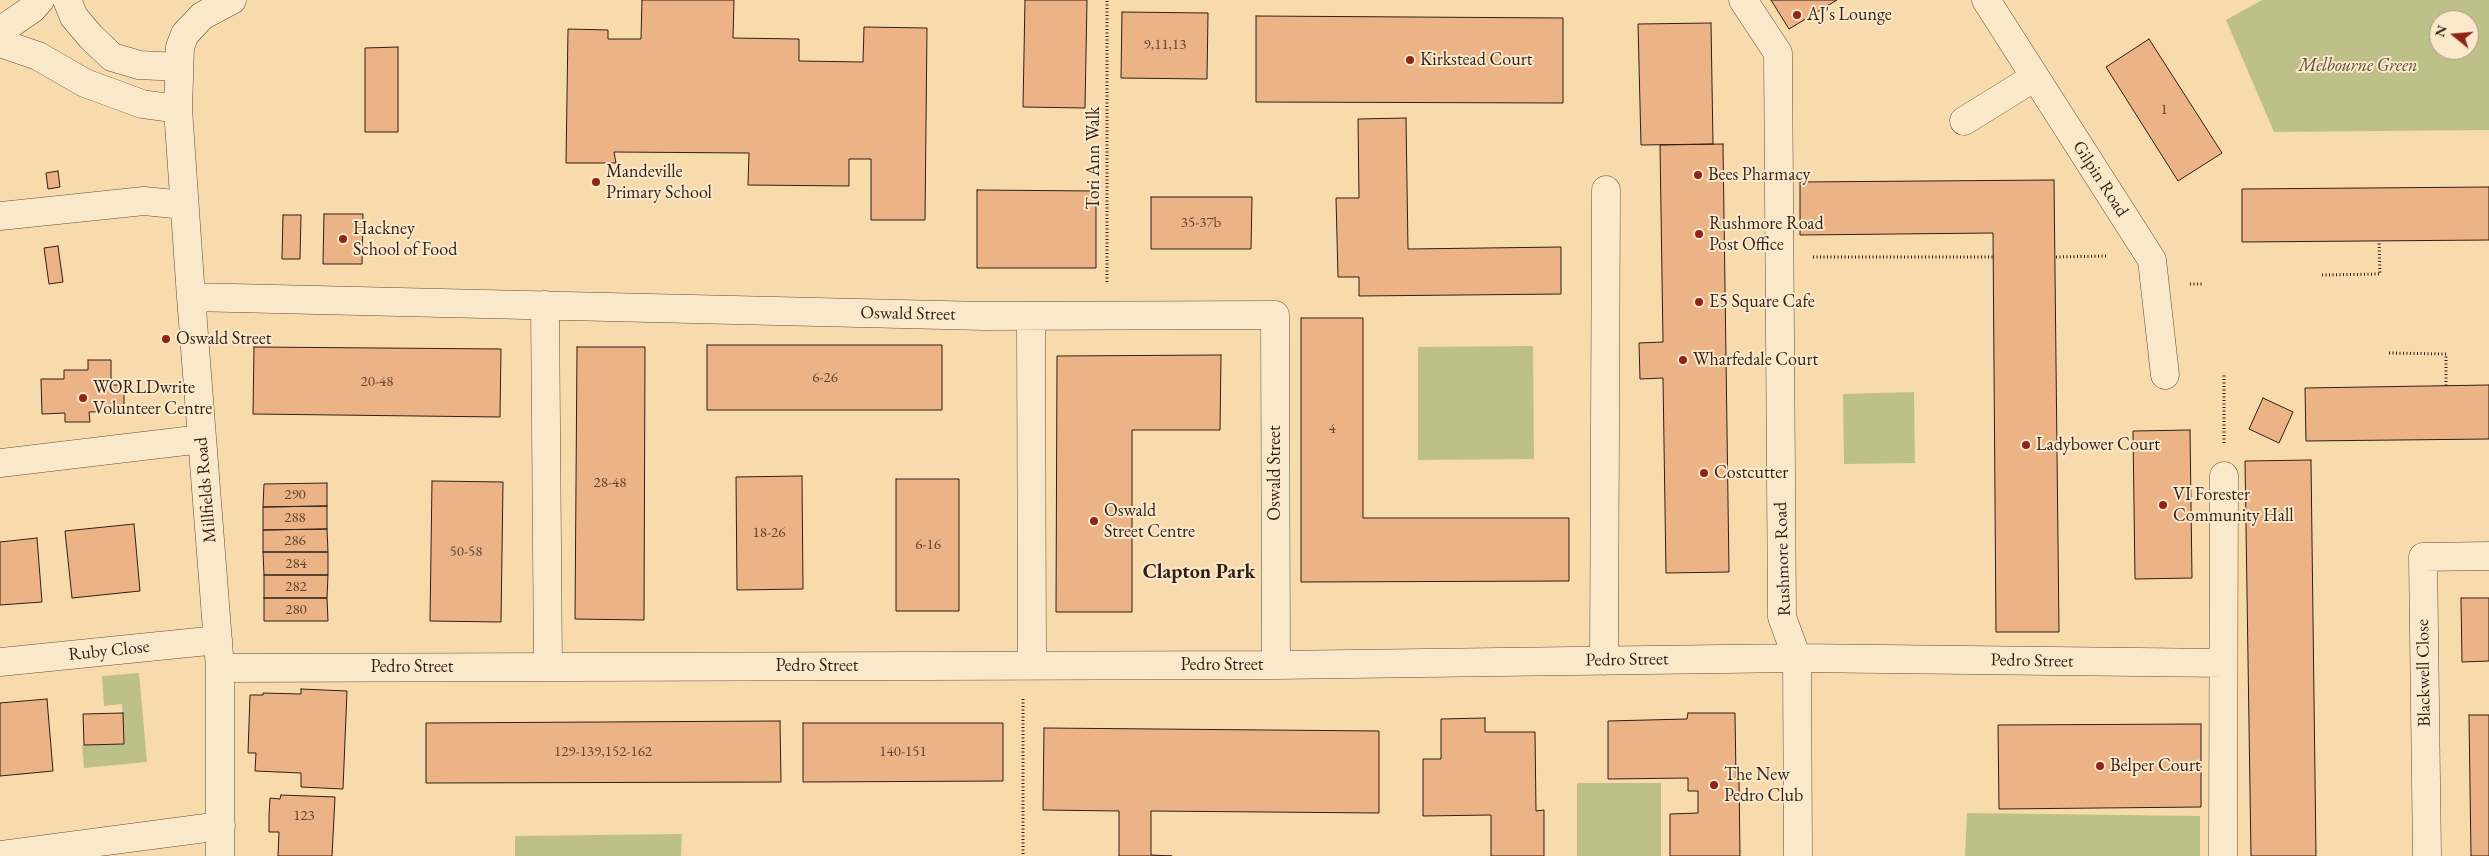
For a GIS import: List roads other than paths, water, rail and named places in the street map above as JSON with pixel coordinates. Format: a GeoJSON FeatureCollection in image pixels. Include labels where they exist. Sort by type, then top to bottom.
{"type":"FeatureCollection","features":[{"type":"Feature","properties":{"kind":"street"},"geometry":{"type":"LineString","coordinates":[[0,31],[32,9],[40,0]]}},
{"type":"Feature","properties":{"kind":"street"},"geometry":{"type":"LineString","coordinates":[[67,0],[74,17],[90,37],[112,57],[139,65],[179,67]]}},
{"type":"Feature","properties":{"kind":"street"},"geometry":{"type":"LineString","coordinates":[[196,17],[232,0]]}},
{"type":"Feature","properties":{"kind":"street","name":"Rushmore Road"},"geometry":{"type":"LineString","coordinates":[[1743,0],[1778,53],[1782,617],[1797,658],[1798,856]]}},
{"type":"Feature","properties":{"kind":"street","name":"Gilpin Road"},"geometry":{"type":"LineString","coordinates":[[1986,0],[2152,260],[2165,375]]}},
{"type":"Feature","properties":{"kind":"street","name":"Millfields Road"},"geometry":{"type":"LineString","coordinates":[[196,17],[180,47],[178,109],[220,668],[220,856]]}},
{"type":"Feature","properties":{"kind":"street"},"geometry":{"type":"LineString","coordinates":[[0,43],[38,56],[86,83],[142,104],[178,109]]}},
{"type":"Feature","properties":{"kind":"street"},"geometry":{"type":"LineString","coordinates":[[1964,121],[2035,77]]}},
{"type":"Feature","properties":{"kind":"street"},"geometry":{"type":"LineString","coordinates":[[1604,661],[1606,190]]}},
{"type":"Feature","properties":{"kind":"street"},"geometry":{"type":"LineString","coordinates":[[0,216],[144,201],[184,205]]}},
{"type":"Feature","properties":{"kind":"street","name":"Oswald Street"},"geometry":{"type":"LineString","coordinates":[[191,297],[1031,316],[1275,315],[1276,665]]}},
{"type":"Feature","properties":{"kind":"street"},"geometry":{"type":"LineString","coordinates":[[545,305],[548,667]]}},
{"type":"Feature","properties":{"kind":"street"},"geometry":{"type":"LineString","coordinates":[[1027,665],[1031,316]]}},
{"type":"Feature","properties":{"kind":"street"},"geometry":{"type":"LineString","coordinates":[[0,463],[202,439]]}},
{"type":"Feature","properties":{"kind":"street"},"geometry":{"type":"LineString","coordinates":[[2223,856],[2224,476]]}},
{"type":"Feature","properties":{"kind":"street","name":"Blackwell Close"},"geometry":{"type":"LineString","coordinates":[[2426,856],[2423,557],[2489,556]]}},
{"type":"Feature","properties":{"kind":"street","name":"Ruby Close"},"geometry":{"type":"LineString","coordinates":[[0,662],[218,640]]}},
{"type":"Feature","properties":{"kind":"street","name":"Pedro Street"},"geometry":{"type":"LineString","coordinates":[[220,668],[1276,665],[1797,658],[2223,663]]}},
{"type":"Feature","properties":{"kind":"street"},"geometry":{"type":"LineString","coordinates":[[0,855],[221,826]]}},
{"type":"Feature","properties":{"kind":"place","name":"AJ's Lounge"},"geometry":{"type":"Point","coordinates":[1797,15]}},
{"type":"Feature","properties":{"kind":"place","name":"Kirkstead Court"},"geometry":{"type":"Point","coordinates":[1410,60]}},
{"type":"Feature","properties":{"kind":"place","name":"Bees Pharmacy"},"geometry":{"type":"Point","coordinates":[1698,175]}},
{"type":"Feature","properties":{"kind":"place","name":"Mandeville Primary School"},"geometry":{"type":"Point","coordinates":[596,182]}},
{"type":"Feature","properties":{"kind":"place","name":"Rushmore Road Post Office"},"geometry":{"type":"Point","coordinates":[1699,234]}},
{"type":"Feature","properties":{"kind":"place","name":"Hackney School of Food"},"geometry":{"type":"Point","coordinates":[343,239]}},
{"type":"Feature","properties":{"kind":"place","name":"E5 Square Cafe"},"geometry":{"type":"Point","coordinates":[1699,302]}},
{"type":"Feature","properties":{"kind":"place","name":"Oswald Street"},"geometry":{"type":"Point","coordinates":[166,339]}},
{"type":"Feature","properties":{"kind":"place","name":"Wharfedale Court"},"geometry":{"type":"Point","coordinates":[1683,360]}},
{"type":"Feature","properties":{"kind":"place","name":"WORLDwrite Volunteer Centre"},"geometry":{"type":"Point","coordinates":[83,398]}},
{"type":"Feature","properties":{"kind":"place","name":"Ladybower Court"},"geometry":{"type":"Point","coordinates":[2026,445]}},
{"type":"Feature","properties":{"kind":"place","name":"Costcutter"},"geometry":{"type":"Point","coordinates":[1704,473]}},
{"type":"Feature","properties":{"kind":"place","name":"VI Forester Community Hall"},"geometry":{"type":"Point","coordinates":[2163,505]}},
{"type":"Feature","properties":{"kind":"place","name":"Oswald Street Centre"},"geometry":{"type":"Point","coordinates":[1094,521]}},
{"type":"Feature","properties":{"kind":"place","name":"Belper Court"},"geometry":{"type":"Point","coordinates":[2100,766]}},
{"type":"Feature","properties":{"kind":"place","name":"The New Pedro Club"},"geometry":{"type":"Point","coordinates":[1714,785]}},
{"type":"Feature","properties":{"kind":"district","name":"Clapton Park"},"geometry":{"type":"Point","coordinates":[1199,573]}},
{"type":"Feature","properties":{"kind":"park label","name":"Melbourne Green"},"geometry":{"type":"Point","coordinates":[2358,66]}}]}
